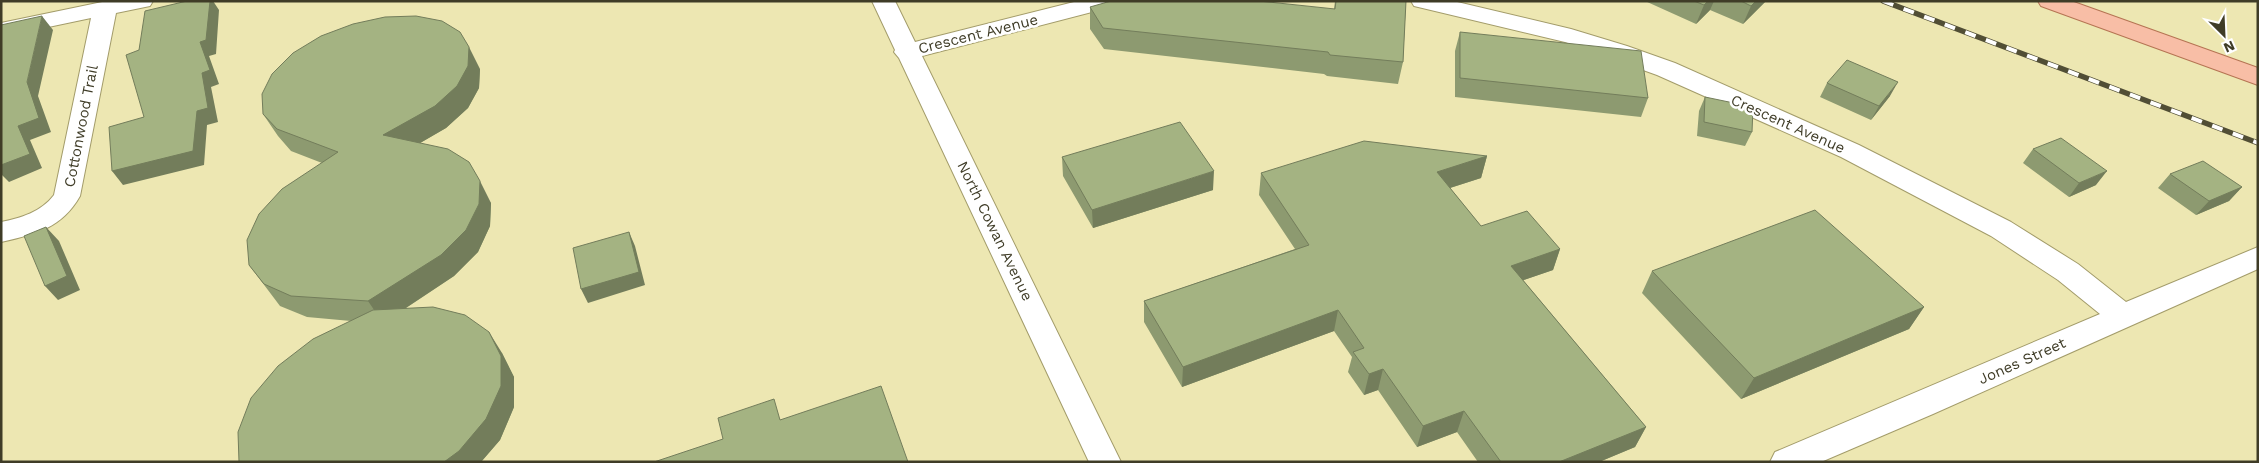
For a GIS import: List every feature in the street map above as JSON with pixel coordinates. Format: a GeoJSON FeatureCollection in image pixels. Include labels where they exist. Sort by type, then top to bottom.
{"type":"FeatureCollection","features":[{"type":"Feature","properties":{"kind":"main road"},"geometry":{"type":"LineString","coordinates":[[2049,1],[2258,77]]}},
{"type":"Feature","properties":{"kind":"street"},"geometry":{"type":"LineString","coordinates":[[1,30],[142,1]]}},
{"type":"Feature","properties":{"kind":"street","name":"North Cowan Avenue"},"geometry":{"type":"LineString","coordinates":[[883,1],[906,52],[1012,265],[1105,462]]}},
{"type":"Feature","properties":{"kind":"street","name":"Crescent Avenue"},"geometry":{"type":"LineString","coordinates":[[906,52],[1107,1]]}},
{"type":"Feature","properties":{"kind":"street","name":"Crescent Avenue"},"geometry":{"type":"LineString","coordinates":[[1432,3],[1571,36],[1619,51],[1659,66],[1850,151],[2001,229],[2061,268],[2123,316]]}},
{"type":"Feature","properties":{"kind":"street","name":"Cottonwood Trail"},"geometry":{"type":"LineString","coordinates":[[1,232],[31,225],[44,218],[63,204],[67,196],[105,9]]}},
{"type":"Feature","properties":{"kind":"street","name":"Jones Street"},"geometry":{"type":"LineString","coordinates":[[1786,462],[2258,257]]}},
{"type":"Feature","properties":{"kind":"building"},"geometry":{"type":"Polygon","coordinates":[[[187,1],[210,1],[206,40],[200,42],[210,70],[202,73],[208,108],[197,111],[193,151],[112,171],[109,127],[144,117],[126,55],[139,50],[145,11],[187,1]]]}},
{"type":"Feature","properties":{"kind":"building"},"geometry":{"type":"Polygon","coordinates":[[[1111,1],[1259,1],[1335,9],[1336,1],[1406,1],[1403,62],[1103,28],[1090,7],[1111,1]]]}},
{"type":"Feature","properties":{"kind":"building"},"geometry":{"type":"Polygon","coordinates":[[[1694,1],[1708,1],[1704,5],[1694,1]]]}},
{"type":"Feature","properties":{"kind":"building"},"geometry":{"type":"Polygon","coordinates":[[[1741,1],[1756,1],[1751,6],[1741,1]]]}},
{"type":"Feature","properties":{"kind":"building"},"geometry":{"type":"Polygon","coordinates":[[[42,16],[27,82],[39,118],[18,126],[30,154],[1,165],[1,25],[42,16]]]}},
{"type":"Feature","properties":{"kind":"building"},"geometry":{"type":"Polygon","coordinates":[[[416,16],[442,21],[460,32],[469,47],[468,66],[457,86],[435,106],[383,135],[448,149],[469,162],[480,181],[479,204],[466,230],[441,255],[368,301],[291,296],[264,284],[249,265],[247,240],[259,214],[282,189],[338,152],[277,129],[263,114],[262,94],[272,74],[293,53],[321,36],[353,24],[385,17],[416,16]]]}},
{"type":"Feature","properties":{"kind":"building"},"geometry":{"type":"Polygon","coordinates":[[[1460,32],[1641,51],[1648,98],[1460,78],[1460,32]]]}},
{"type":"Feature","properties":{"kind":"building"},"geometry":{"type":"Polygon","coordinates":[[[1847,60],[1898,82],[1879,106],[1827,83],[1847,60]]]}},
{"type":"Feature","properties":{"kind":"building"},"geometry":{"type":"Polygon","coordinates":[[[1705,97],[1753,107],[1752,132],[1704,122],[1705,97]]]}},
{"type":"Feature","properties":{"kind":"building"},"geometry":{"type":"Polygon","coordinates":[[[1180,122],[1214,171],[1092,210],[1062,157],[1180,122]]]}},
{"type":"Feature","properties":{"kind":"building"},"geometry":{"type":"Polygon","coordinates":[[[2061,138],[2107,171],[2079,183],[2033,149],[2061,138]]]}},
{"type":"Feature","properties":{"kind":"building"},"geometry":{"type":"Polygon","coordinates":[[[1364,141],[1487,156],[1437,172],[1481,226],[1527,211],[1560,249],[1511,266],[1646,427],[1559,462],[1501,462],[1464,411],[1423,426],[1383,369],[1369,374],[1353,352],[1364,348],[1338,310],[1183,367],[1144,301],[1309,245],[1261,173],[1364,141]]]}},
{"type":"Feature","properties":{"kind":"building"},"geometry":{"type":"Polygon","coordinates":[[[2203,161],[2242,187],[2209,201],[2170,174],[2203,161]]]}},
{"type":"Feature","properties":{"kind":"building"},"geometry":{"type":"Polygon","coordinates":[[[1815,210],[1924,307],[1754,378],[1652,271],[1815,210]]]}},
{"type":"Feature","properties":{"kind":"building"},"geometry":{"type":"Polygon","coordinates":[[[46,227],[67,276],[45,286],[24,236],[46,227]]]}},
{"type":"Feature","properties":{"kind":"building"},"geometry":{"type":"Polygon","coordinates":[[[629,232],[639,272],[581,289],[573,248],[629,232]]]}},
{"type":"Feature","properties":{"kind":"building"},"geometry":{"type":"Polygon","coordinates":[[[433,307],[465,315],[489,332],[501,356],[501,386],[486,419],[459,451],[444,462],[239,462],[238,432],[251,398],[278,366],[313,339],[373,310],[433,307]]]}},
{"type":"Feature","properties":{"kind":"building"},"geometry":{"type":"Polygon","coordinates":[[[881,386],[908,462],[654,462],[723,439],[718,418],[774,399],[780,420],[881,386]]]}},
{"type":"Feature","properties":{"kind":"railway"},"geometry":{"type":"LineString","coordinates":[[1883,1],[2258,143]]}}]}
